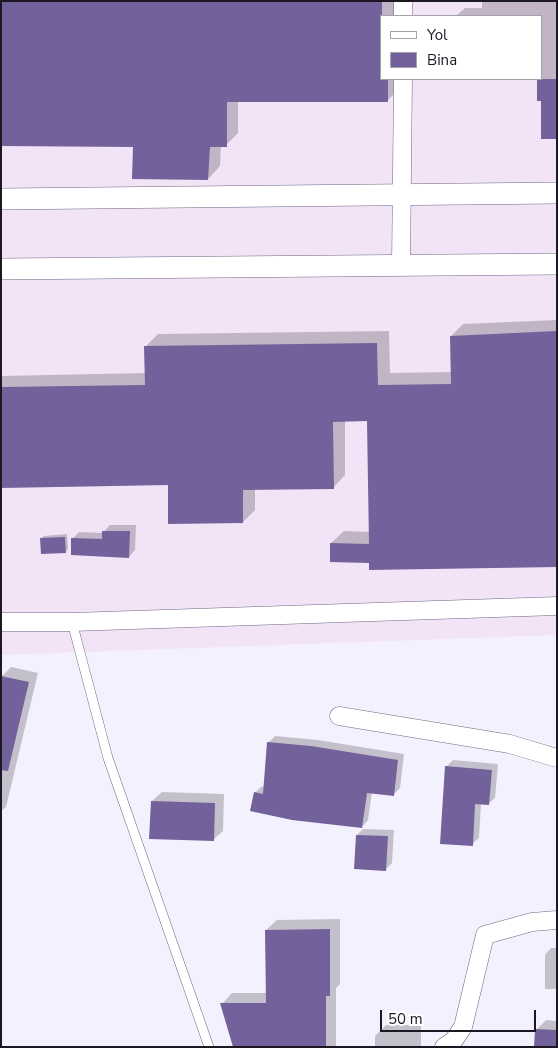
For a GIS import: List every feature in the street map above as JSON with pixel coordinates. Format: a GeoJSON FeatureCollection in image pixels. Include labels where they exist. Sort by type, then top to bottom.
{"type":"FeatureCollection","features":[{"type":"Feature","properties":{"kind":"street"},"geometry":{"type":"LineString","coordinates":[[403,1],[403,15]]}},
{"type":"Feature","properties":{"kind":"street"},"geometry":{"type":"LineString","coordinates":[[401,266],[403,80]]}},
{"type":"Feature","properties":{"kind":"street"},"geometry":{"type":"LineString","coordinates":[[1,198],[557,193]]}},
{"type":"Feature","properties":{"kind":"street"},"geometry":{"type":"LineString","coordinates":[[1,269],[557,264]]}},
{"type":"Feature","properties":{"kind":"street"},"geometry":{"type":"LineString","coordinates":[[1,622],[72,622],[557,606]]}},
{"type":"Feature","properties":{"kind":"street"},"geometry":{"type":"LineString","coordinates":[[339,716],[510,744],[557,758]]}},
{"type":"Feature","properties":{"kind":"street"},"geometry":{"type":"LineString","coordinates":[[444,1047],[454,1040],[463,1027],[485,935],[532,922],[557,920]]}},
{"type":"Feature","properties":{"kind":"lane"},"geometry":{"type":"LineString","coordinates":[[72,622],[108,758],[209,1047]]}},
{"type":"Feature","properties":{"kind":"shaded area"},"geometry":{"type":"Polygon","coordinates":[[[1,1],[557,1],[557,635],[1,655],[1,1]]]}},
{"type":"Feature","properties":{"kind":"building"},"geometry":{"type":"Polygon","coordinates":[[[1,1],[382,1],[382,15],[380,15],[380,80],[388,80],[388,102],[227,102],[227,147],[210,147],[208,180],[132,179],[133,147],[1,146],[1,1]]]}},
{"type":"Feature","properties":{"kind":"building"},"geometry":{"type":"Polygon","coordinates":[[[557,79],[557,139],[541,139],[541,101],[537,101],[537,80],[557,79]]]}},
{"type":"Feature","properties":{"kind":"building"},"geometry":{"type":"Polygon","coordinates":[[[557,331],[557,567],[369,570],[369,563],[330,562],[330,543],[369,544],[367,421],[333,422],[334,489],[243,490],[243,523],[168,524],[168,485],[1,488],[1,387],[145,385],[144,346],[377,343],[378,385],[451,384],[450,336],[557,331]]]}},
{"type":"Feature","properties":{"kind":"building"},"geometry":{"type":"Polygon","coordinates":[[[102,531],[130,531],[129,558],[71,555],[71,538],[102,539],[102,531]]]}},
{"type":"Feature","properties":{"kind":"building"},"geometry":{"type":"Polygon","coordinates":[[[65,537],[66,553],[41,554],[40,538],[65,537]]]}},
{"type":"Feature","properties":{"kind":"building"},"geometry":{"type":"Polygon","coordinates":[[[1,676],[29,682],[8,771],[1,770],[1,676]]]}},
{"type":"Feature","properties":{"kind":"building"},"geometry":{"type":"Polygon","coordinates":[[[267,742],[311,746],[398,760],[394,796],[367,793],[362,828],[292,820],[250,811],[254,792],[263,794],[267,742]]]}},
{"type":"Feature","properties":{"kind":"building"},"geometry":{"type":"Polygon","coordinates":[[[445,766],[492,770],[489,805],[475,804],[473,846],[440,844],[445,766]]]}},
{"type":"Feature","properties":{"kind":"building"},"geometry":{"type":"Polygon","coordinates":[[[151,801],[215,803],[214,841],[149,839],[151,801]]]}},
{"type":"Feature","properties":{"kind":"building"},"geometry":{"type":"Polygon","coordinates":[[[356,835],[388,836],[386,871],[354,869],[356,835]]]}},
{"type":"Feature","properties":{"kind":"building"},"geometry":{"type":"Polygon","coordinates":[[[330,929],[330,996],[326,996],[326,1047],[233,1047],[220,1003],[266,1003],[265,930],[330,929]]]}},
{"type":"Feature","properties":{"kind":"building"},"geometry":{"type":"Polygon","coordinates":[[[535,1029],[557,1030],[557,1047],[534,1047],[535,1029]]]}}]}
